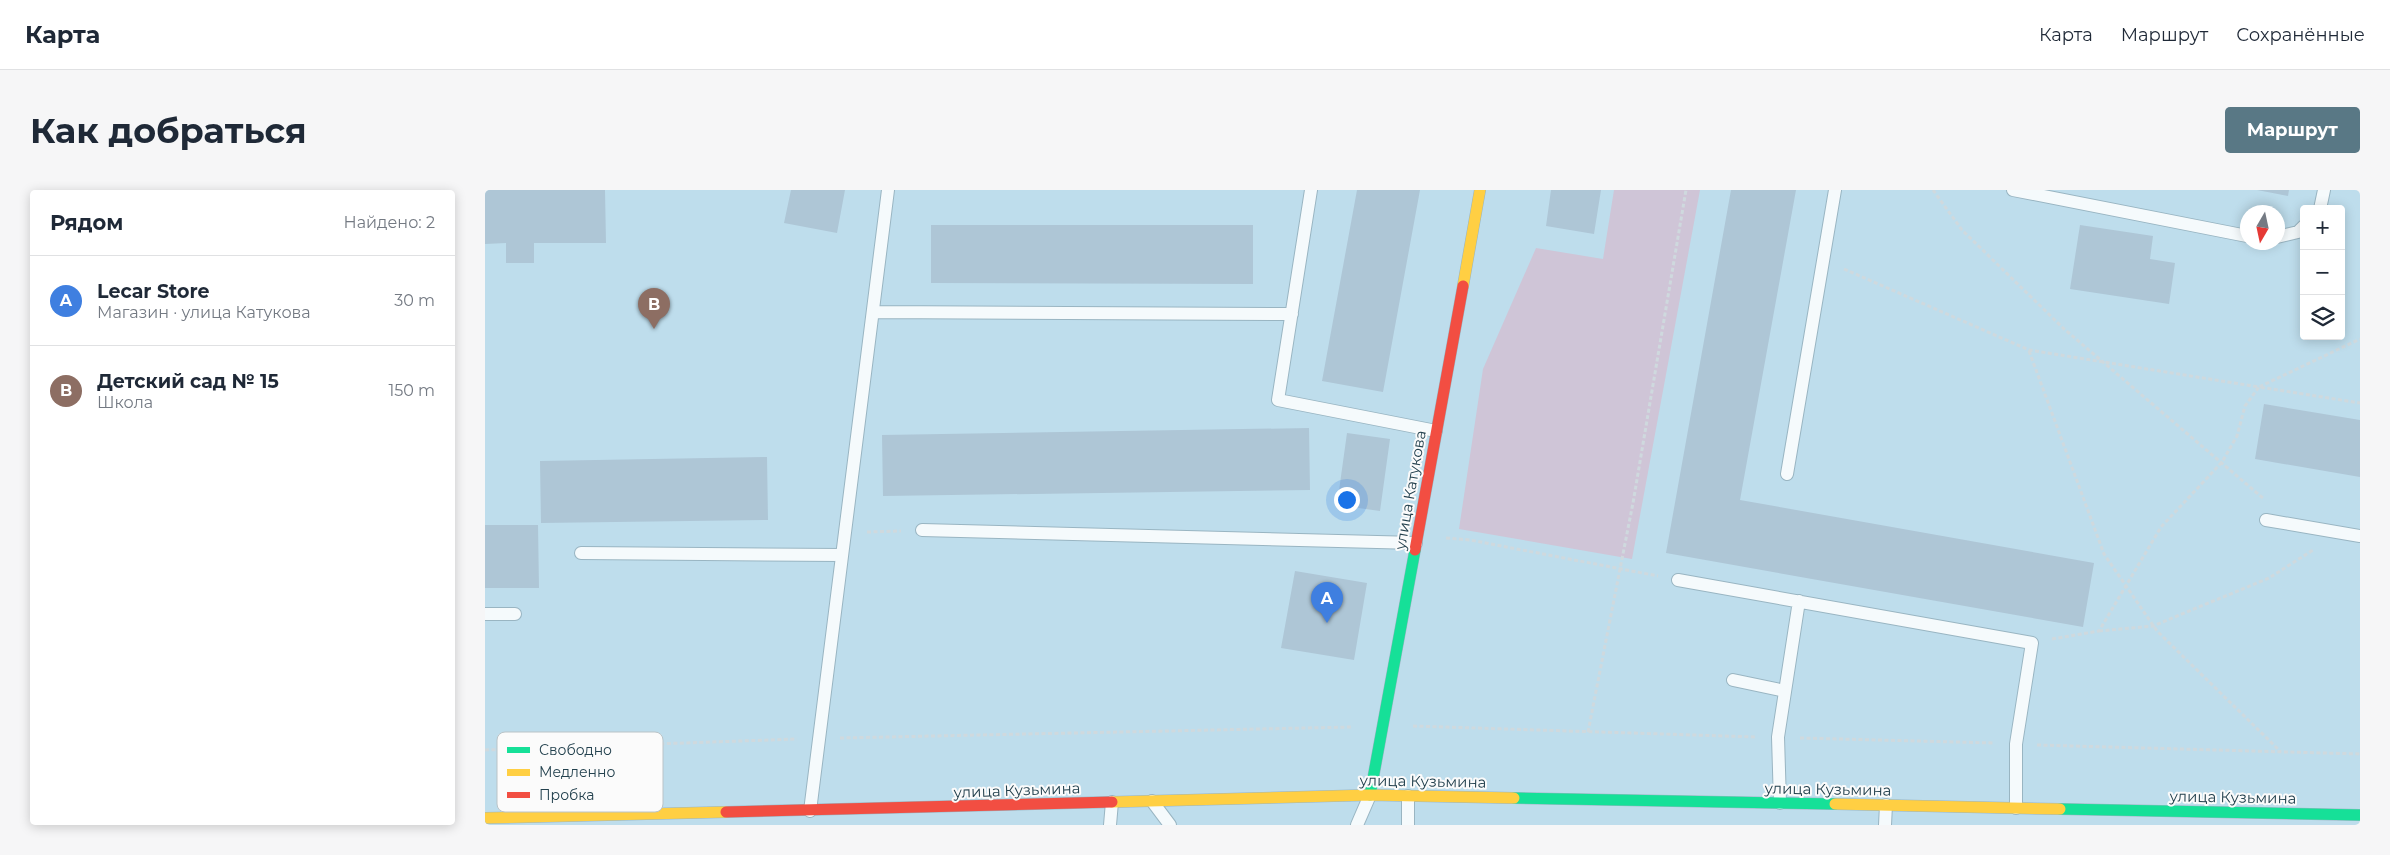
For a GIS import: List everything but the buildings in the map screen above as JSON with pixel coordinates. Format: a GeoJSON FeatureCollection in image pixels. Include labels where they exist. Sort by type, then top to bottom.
{"type":"FeatureCollection","features":[{"type":"Feature","properties":{"kind":"main road","name":"улица Катукова"},"geometry":{"type":"LineString","coordinates":[[1370,795],[1480,190]]}},
{"type":"Feature","properties":{"kind":"main road","name":"улица Кузьмина"},"geometry":{"type":"LineString","coordinates":[[485,818],[1370,795],[1886,805],[1987,812],[2016,808],[2360,815]]}},
{"type":"Feature","properties":{"kind":"lane"},"geometry":{"type":"LineString","coordinates":[[810,811],[888,190]]}},
{"type":"Feature","properties":{"kind":"lane"},"geometry":{"type":"LineString","coordinates":[[1311,190],[1278,400],[1436,431]]}},
{"type":"Feature","properties":{"kind":"lane"},"geometry":{"type":"LineString","coordinates":[[1787,474],[1835,190]]}},
{"type":"Feature","properties":{"kind":"lane"},"geometry":{"type":"LineString","coordinates":[[2013,190],[2240,235]]}},
{"type":"Feature","properties":{"kind":"lane"},"geometry":{"type":"LineString","coordinates":[[2321,205],[2324,190]]}},
{"type":"Feature","properties":{"kind":"lane"},"geometry":{"type":"LineString","coordinates":[[2285,235],[2300,230]]}},
{"type":"Feature","properties":{"kind":"lane"},"geometry":{"type":"LineString","coordinates":[[873,312],[1292,314]]}},
{"type":"Feature","properties":{"kind":"lane"},"geometry":{"type":"LineString","coordinates":[[2266,520],[2360,536]]}},
{"type":"Feature","properties":{"kind":"lane"},"geometry":{"type":"LineString","coordinates":[[922,530],[1417,539]]}},
{"type":"Feature","properties":{"kind":"lane"},"geometry":{"type":"LineString","coordinates":[[581,553],[842,555]]}},
{"type":"Feature","properties":{"kind":"lane"},"geometry":{"type":"LineString","coordinates":[[1679,580],[2032,643],[2016,744],[2016,808]]}},
{"type":"Feature","properties":{"kind":"lane"},"geometry":{"type":"LineString","coordinates":[[1780,803],[1778,737],[1799,602]]}},
{"type":"Feature","properties":{"kind":"lane"},"geometry":{"type":"LineString","coordinates":[[485,614],[515,614]]}},
{"type":"Feature","properties":{"kind":"lane"},"geometry":{"type":"LineString","coordinates":[[1733,680],[1785,691]]}},
{"type":"Feature","properties":{"kind":"lane"},"geometry":{"type":"LineString","coordinates":[[1357,825],[1370,795]]}},
{"type":"Feature","properties":{"kind":"lane"},"geometry":{"type":"LineString","coordinates":[[1408,796],[1408,825]]}},
{"type":"Feature","properties":{"kind":"lane"},"geometry":{"type":"LineString","coordinates":[[1152,801],[1170,825]]}},
{"type":"Feature","properties":{"kind":"lane"},"geometry":{"type":"LineString","coordinates":[[1110,825],[1112,802]]}},
{"type":"Feature","properties":{"kind":"lane"},"geometry":{"type":"LineString","coordinates":[[1885,825],[1886,805]]}},
{"type":"Feature","properties":{"kind":"path"},"geometry":{"type":"LineString","coordinates":[[1589,732],[1620,568],[1686,190]]}},
{"type":"Feature","properties":{"kind":"path"},"geometry":{"type":"LineString","coordinates":[[1933,190],[1962,230],[2063,328],[2222,462],[2268,502],[2289,524]]}},
{"type":"Feature","properties":{"kind":"path"},"geometry":{"type":"LineString","coordinates":[[1823,260],[2029,350],[2360,404]]}},
{"type":"Feature","properties":{"kind":"path"},"geometry":{"type":"LineString","coordinates":[[2099,631],[2161,527],[2222,462],[2237,436],[2245,406],[2259,387],[2360,339]]}},
{"type":"Feature","properties":{"kind":"path"},"geometry":{"type":"LineString","coordinates":[[2029,350],[2103,554],[2153,626],[2281,752]]}},
{"type":"Feature","properties":{"kind":"path"},"geometry":{"type":"LineString","coordinates":[[845,533],[922,530]]}},
{"type":"Feature","properties":{"kind":"path"},"geometry":{"type":"LineString","coordinates":[[2032,643],[2099,631],[2153,626],[2269,578],[2341,533]]}},
{"type":"Feature","properties":{"kind":"path"},"geometry":{"type":"LineString","coordinates":[[1417,539],[1470,540],[1679,580]]}},
{"type":"Feature","properties":{"kind":"path"},"geometry":{"type":"LineString","coordinates":[[663,744],[819,738],[1383,726],[2360,754]]}},
{"type":"Feature","properties":{"kind":"shaded area"},"geometry":{"type":"Polygon","coordinates":[[[1614,190],[1700,190],[1632,559],[1459,529],[1483,369],[1536,248],[1603,259],[1614,190]]]}},
{"type":"Feature","properties":{"kind":"traffic: fast"},"geometry":{"type":"LineString","coordinates":[[1370,795],[1415,550]]}},
{"type":"Feature","properties":{"kind":"traffic: fast"},"geometry":{"type":"LineString","coordinates":[[1514,798],[1835,804]]}},
{"type":"Feature","properties":{"kind":"traffic: fast"},"geometry":{"type":"LineString","coordinates":[[2060,809],[2360,815]]}},
{"type":"Feature","properties":{"kind":"traffic: slow"},"geometry":{"type":"LineString","coordinates":[[1463,286],[1480,190]]}},
{"type":"Feature","properties":{"kind":"traffic: slow"},"geometry":{"type":"LineString","coordinates":[[1112,802],[1370,795],[1514,798]]}},
{"type":"Feature","properties":{"kind":"traffic: slow"},"geometry":{"type":"LineString","coordinates":[[1835,804],[2060,809]]}},
{"type":"Feature","properties":{"kind":"traffic: slow"},"geometry":{"type":"LineString","coordinates":[[485,818],[726,812]]}},
{"type":"Feature","properties":{"kind":"traffic: jam"},"geometry":{"type":"LineString","coordinates":[[1415,550],[1463,286]]}},
{"type":"Feature","properties":{"kind":"traffic: jam"},"geometry":{"type":"LineString","coordinates":[[726,812],[1112,802]]}},
{"type":"Feature","properties":{"kind":"place","name":"Детский сад № 15"},"geometry":{"type":"Point","coordinates":[654,329]}},
{"type":"Feature","properties":{"kind":"place","name":"Lecar Store"},"geometry":{"type":"Point","coordinates":[1327,623]}}]}
